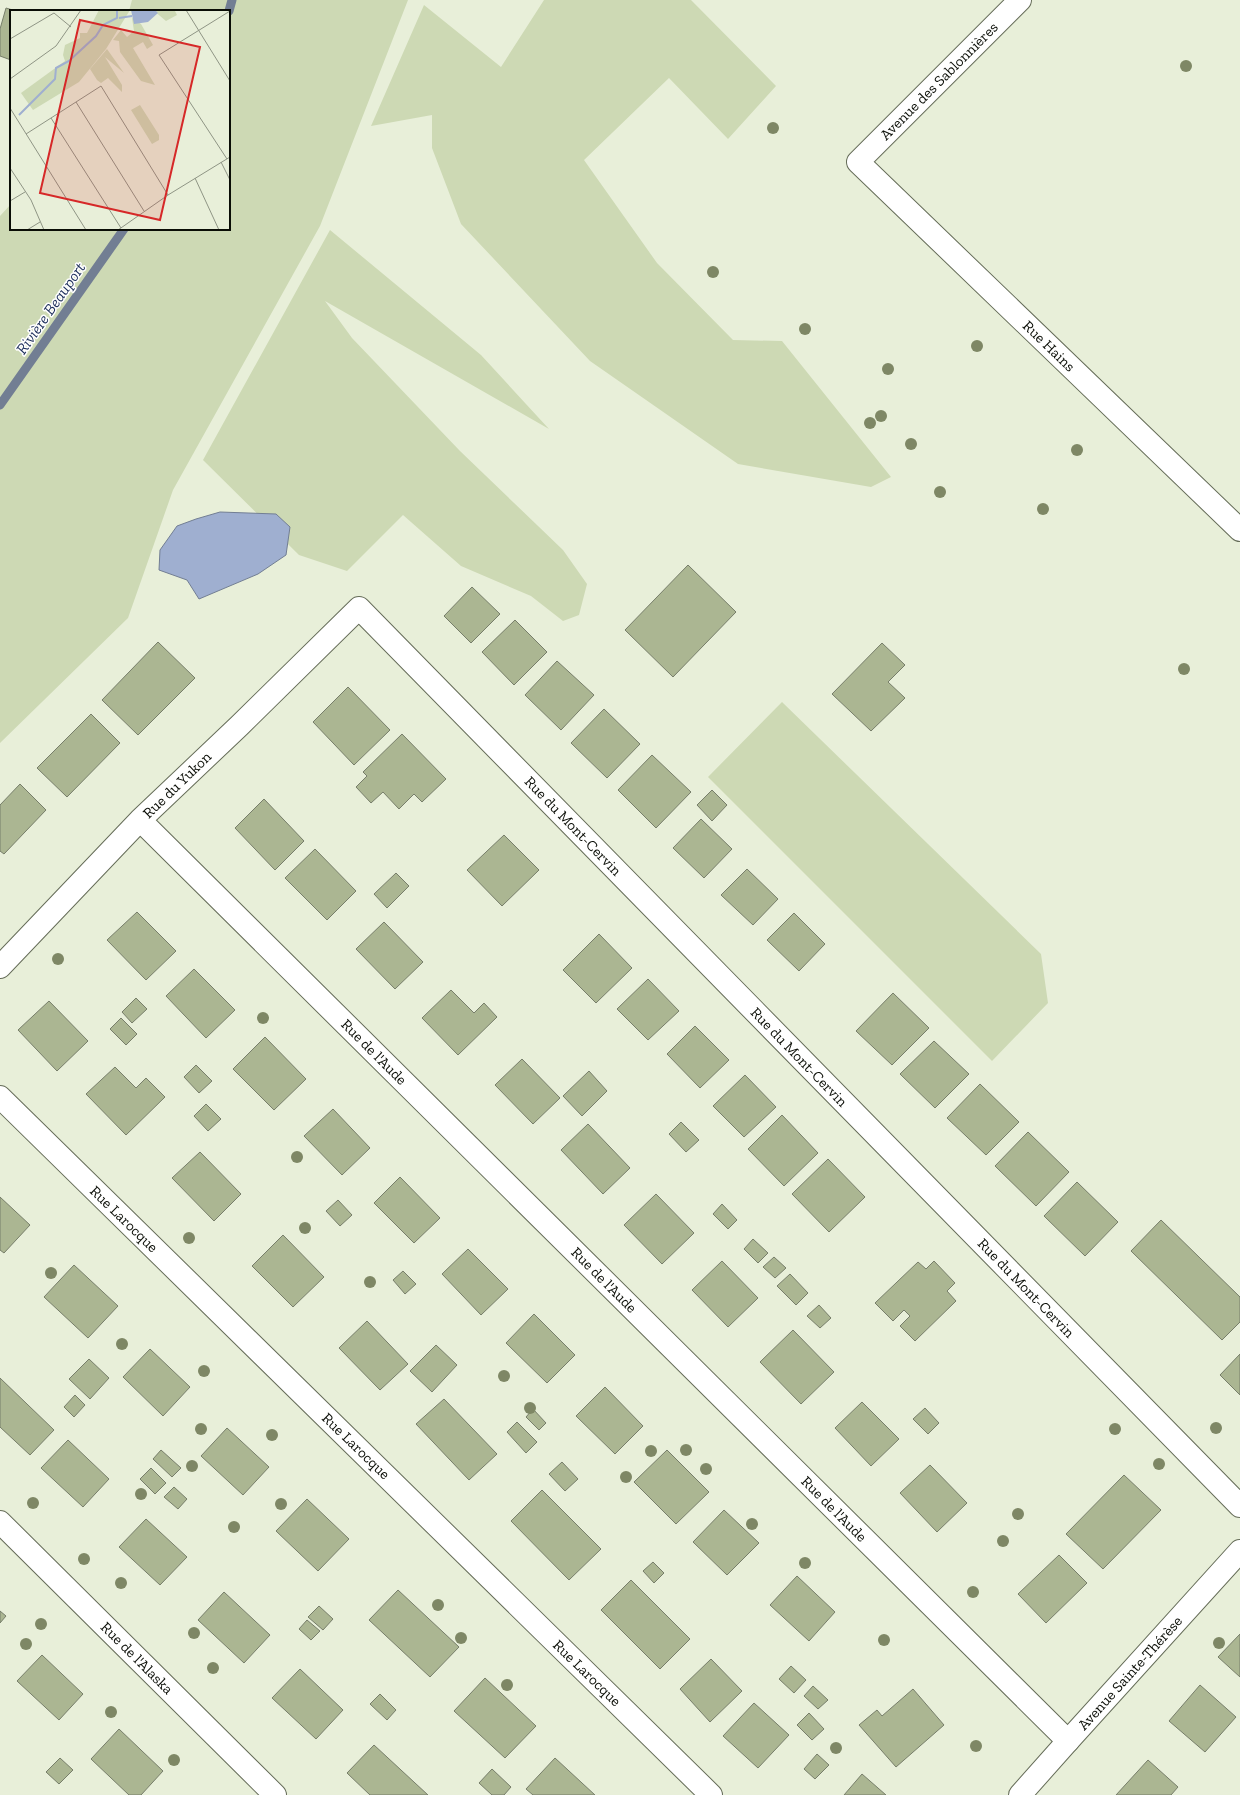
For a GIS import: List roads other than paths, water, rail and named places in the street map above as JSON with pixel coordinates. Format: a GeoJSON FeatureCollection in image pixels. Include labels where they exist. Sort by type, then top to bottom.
{"type":"FeatureCollection","features":[{"type":"Feature","properties":{"kind":"street","name":"Avenue des Sablonnières"},"geometry":{"type":"LineString","coordinates":[[858,162],[1020,0]]}},
{"type":"Feature","properties":{"kind":"street","name":"Rue Hains"},"geometry":{"type":"LineString","coordinates":[[858,162],[1240,530]]}},
{"type":"Feature","properties":{"kind":"street","name":"Rue du Yukon"},"geometry":{"type":"LineString","coordinates":[[0,967],[140,820],[239,726],[359,608]]}},
{"type":"Feature","properties":{"kind":"street","name":"Rue du Mont-Cervin"},"geometry":{"type":"LineString","coordinates":[[359,608],[1240,1506]]}},
{"type":"Feature","properties":{"kind":"street","name":"Rue de l'Aude"},"geometry":{"type":"LineString","coordinates":[[140,820],[1068,1741]]}},
{"type":"Feature","properties":{"kind":"street","name":"Rue Larocque"},"geometry":{"type":"LineString","coordinates":[[0,1097],[711,1795]]}},
{"type":"Feature","properties":{"kind":"street","name":"Rue de l'Alaska"},"geometry":{"type":"LineString","coordinates":[[0,1522],[274,1795]]}},
{"type":"Feature","properties":{"kind":"street","name":"Avenue Sainte-Thérèse"},"geometry":{"type":"LineString","coordinates":[[1020,1795],[1240,1551]]}},
{"type":"Feature","properties":{"kind":"water"},"geometry":{"type":"Polygon","coordinates":[[[220,512],[276,514],[290,527],[286,555],[258,574],[199,599],[187,580],[159,570],[160,550],[177,526],[220,512]]]}},
{"type":"Feature","properties":{"kind":"waterway","name":"Rivière Beauport"},"geometry":{"type":"LineString","coordinates":[[229,10],[232,0]]}},
{"type":"Feature","properties":{"kind":"waterway","name":"Rivière Beauport"},"geometry":{"type":"LineString","coordinates":[[0,405],[123,230]]}}]}
